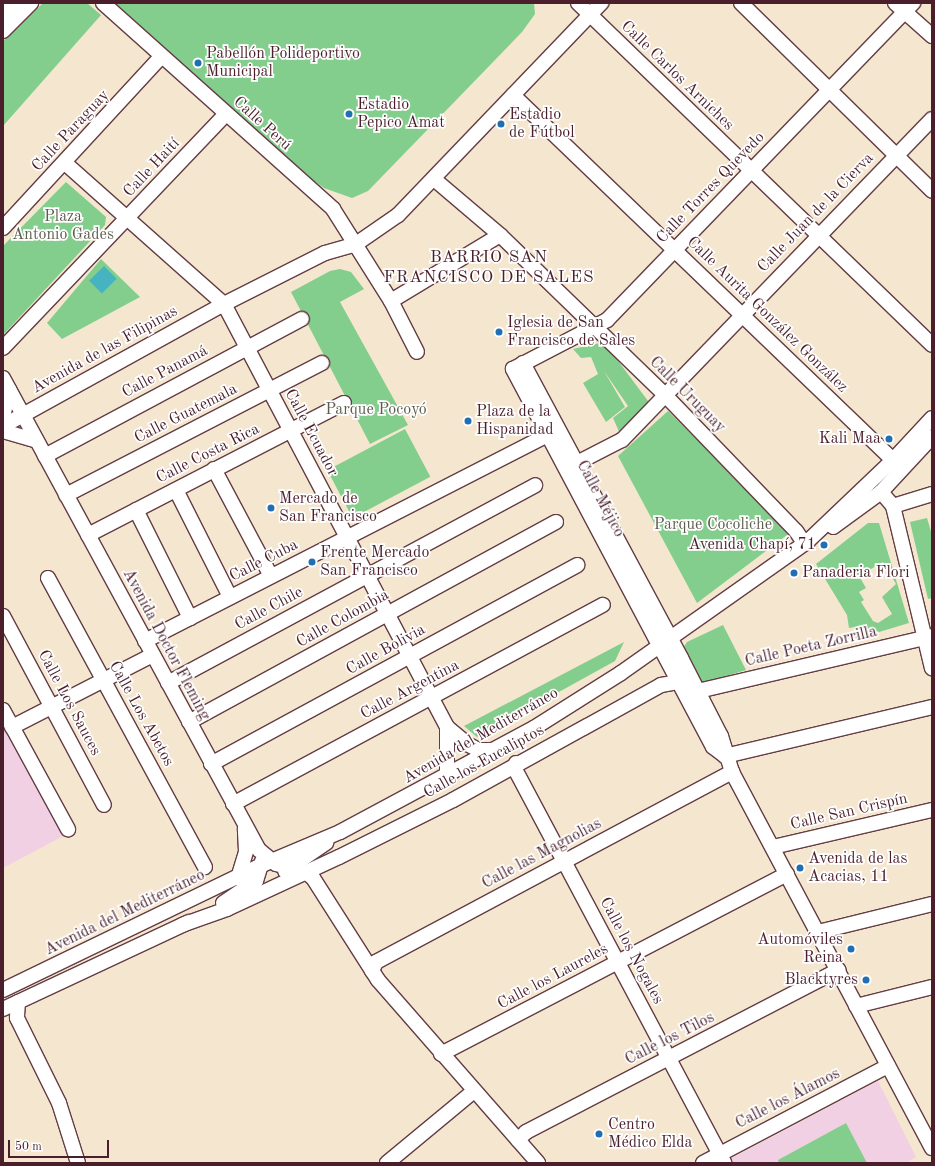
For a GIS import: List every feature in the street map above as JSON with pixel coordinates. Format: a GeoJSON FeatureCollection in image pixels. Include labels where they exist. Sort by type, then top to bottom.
{"type":"FeatureCollection","features":[{"type":"Feature","properties":{"kind":"street"},"geometry":{"type":"LineString","coordinates":[[3,14],[14,3]]}},
{"type":"Feature","properties":{"kind":"street"},"geometry":{"type":"LineString","coordinates":[[3,31],[31,3]]}},
{"type":"Feature","properties":{"kind":"street","name":"Calle Perú"},"geometry":{"type":"LineString","coordinates":[[102,3],[225,115],[333,208],[391,301],[417,352]]}},
{"type":"Feature","properties":{"kind":"street","name":"Calle Carlos Arniches"},"geometry":{"type":"LineString","coordinates":[[578,3],[818,237],[932,345]]}},
{"type":"Feature","properties":{"kind":"street","name":"Avenida de las Filipinas"},"geometry":{"type":"LineString","coordinates":[[3,426],[224,304],[325,253],[356,244],[398,215],[601,3]]}},
{"type":"Feature","properties":{"kind":"street"},"geometry":{"type":"LineString","coordinates":[[741,3],[932,191]]}},
{"type":"Feature","properties":{"kind":"street"},"geometry":{"type":"LineString","coordinates":[[904,6],[932,36]]}},
{"type":"Feature","properties":{"kind":"street","name":"Calle Torres Quevedo"},"geometry":{"type":"LineString","coordinates":[[518,366],[607,320],[830,89],[904,6]]}},
{"type":"Feature","properties":{"kind":"street","name":"Calle Paraguay"},"geometry":{"type":"LineString","coordinates":[[3,228],[66,163],[162,57]]}},
{"type":"Feature","properties":{"kind":"street","name":"Calle Aurita González González"},"geometry":{"type":"LineString","coordinates":[[513,95],[893,460]]}},
{"type":"Feature","properties":{"kind":"street","name":"Calle Haití"},"geometry":{"type":"LineString","coordinates":[[3,348],[225,115]]}},
{"type":"Feature","properties":{"kind":"street","name":"Calle Juan de la Cierva"},"geometry":{"type":"LineString","coordinates":[[571,469],[622,440],[666,396],[742,314],[932,119]]}},
{"type":"Feature","properties":{"kind":"street"},"geometry":{"type":"LineString","coordinates":[[66,163],[224,304]]}},
{"type":"Feature","properties":{"kind":"street","name":"Calle Uruguay"},"geometry":{"type":"LineString","coordinates":[[434,179],[500,235],[591,327],[666,396],[806,542]]}},
{"type":"Feature","properties":{"kind":"street"},"geometry":{"type":"LineString","coordinates":[[391,301],[500,235]]}},
{"type":"Feature","properties":{"kind":"street","name":"Calle Ecuador"},"geometry":{"type":"LineString","coordinates":[[224,304],[447,726],[467,744],[493,750]]}},
{"type":"Feature","properties":{"kind":"street","name":"Calle Panamá"},"geometry":{"type":"LineString","coordinates":[[45,456],[302,319]]}},
{"type":"Feature","properties":{"kind":"street","name":"Calle Guatemala"},"geometry":{"type":"LineString","coordinates":[[66,495],[322,363]]}},
{"type":"Feature","properties":{"kind":"street","name":"Calle Méjico"},"geometry":{"type":"LineString","coordinates":[[518,366],[571,469],[664,642]]}},
{"type":"Feature","properties":{"kind":"street","name":"Avenida Doctor Fleming"},"geometry":{"type":"LineString","coordinates":[[6,384],[211,764],[265,860]]}},
{"type":"Feature","properties":{"kind":"street","name":"Avenida Doctor Fleming"},"geometry":{"type":"LineString","coordinates":[[3,417],[6,384]]}},
{"type":"Feature","properties":{"kind":"street","name":"Calle Costa Rica"},"geometry":{"type":"LineString","coordinates":[[88,535],[344,402]]}},
{"type":"Feature","properties":{"kind":"street"},"geometry":{"type":"LineString","coordinates":[[806,542],[893,460],[932,418]]}},
{"type":"Feature","properties":{"kind":"street"},"geometry":{"type":"LineString","coordinates":[[3,431],[37,441]]}},
{"type":"Feature","properties":{"kind":"street","name":"Calle Cuba"},"geometry":{"type":"LineString","coordinates":[[145,641],[552,433]]}},
{"type":"Feature","properties":{"kind":"street"},"geometry":{"type":"LineString","coordinates":[[806,542],[881,492],[932,437]]}},
{"type":"Feature","properties":{"kind":"street"},"geometry":{"type":"LineString","coordinates":[[214,469],[271,576]]}},
{"type":"Feature","properties":{"kind":"street","name":"Calle Chile"},"geometry":{"type":"LineString","coordinates":[[168,683],[535,486]]}},
{"type":"Feature","properties":{"kind":"street"},"geometry":{"type":"LineString","coordinates":[[176,490],[230,597]]}},
{"type":"Feature","properties":{"kind":"street"},"geometry":{"type":"LineString","coordinates":[[881,492],[892,506],[928,637],[932,668]]}},
{"type":"Feature","properties":{"kind":"street"},"geometry":{"type":"LineString","coordinates":[[892,506],[932,494]]}},
{"type":"Feature","properties":{"kind":"street"},"geometry":{"type":"LineString","coordinates":[[136,510],[190,618]]}},
{"type":"Feature","properties":{"kind":"street","name":"Calle Colombia"},"geometry":{"type":"LineString","coordinates":[[189,722],[556,522]]}},
{"type":"Feature","properties":{"kind":"street","name":"Avenida del Mediterráneo"},"geometry":{"type":"LineString","coordinates":[[3,990],[238,878],[265,860],[340,832],[447,777],[634,663],[806,542]]}},
{"type":"Feature","properties":{"kind":"street","name":"Calle Bolivia"},"geometry":{"type":"LineString","coordinates":[[211,764],[577,565]]}},
{"type":"Feature","properties":{"kind":"street","name":"Calle Los Abetos"},"geometry":{"type":"LineString","coordinates":[[48,578],[205,866]]}},
{"type":"Feature","properties":{"kind":"street","name":"Calle Argentina"},"geometry":{"type":"LineString","coordinates":[[233,804],[603,605]]}},
{"type":"Feature","properties":{"kind":"street","name":"Calle Los Sauces"},"geometry":{"type":"LineString","coordinates":[[3,616],[104,805]]}},
{"type":"Feature","properties":{"kind":"street","name":"Calle Poeta Zorrilla"},"geometry":{"type":"LineString","coordinates":[[698,691],[928,637]]}},
{"type":"Feature","properties":{"kind":"street"},"geometry":{"type":"LineString","coordinates":[[664,642],[678,682],[713,747],[725,756]]}},
{"type":"Feature","properties":{"kind":"street"},"geometry":{"type":"LineString","coordinates":[[664,642],[698,691],[721,736],[725,756],[732,772],[888,1066],[926,1123],[932,1148]]}},
{"type":"Feature","properties":{"kind":"street"},"geometry":{"type":"LineString","coordinates":[[12,727],[152,655]]}},
{"type":"Feature","properties":{"kind":"street","name":"Calle los Eucaliptos"},"geometry":{"type":"LineString","coordinates":[[305,872],[453,800],[516,763],[661,685],[678,682]]}},
{"type":"Feature","properties":{"kind":"street"},"geometry":{"type":"LineString","coordinates":[[725,756],[932,707]]}},
{"type":"Feature","properties":{"kind":"street"},"geometry":{"type":"LineString","coordinates":[[3,710],[68,829]]}},
{"type":"Feature","properties":{"kind":"street","name":"Calle Ecuador"},"geometry":{"type":"LineString","coordinates":[[447,726],[447,777]]}},
{"type":"Feature","properties":{"kind":"street","name":"Calle los Nogales"},"geometry":{"type":"LineString","coordinates":[[516,763],[516,771],[565,861],[721,1159]]}},
{"type":"Feature","properties":{"kind":"street","name":"Calle las Magnolias"},"geometry":{"type":"LineString","coordinates":[[372,971],[376,962],[732,772]]}},
{"type":"Feature","properties":{"kind":"street","name":"Calle San Crispín"},"geometry":{"type":"LineString","coordinates":[[773,847],[932,810]]}},
{"type":"Feature","properties":{"kind":"street"},"geometry":{"type":"LineString","coordinates":[[238,878],[246,851],[245,826]]}},
{"type":"Feature","properties":{"kind":"street","name":"Avenida del Mediterráneo"},"geometry":{"type":"LineString","coordinates":[[3,1008],[220,906],[290,868],[340,832]]}},
{"type":"Feature","properties":{"kind":"street"},"geometry":{"type":"LineString","coordinates":[[265,860],[305,872],[319,886],[372,971],[441,1054],[538,1163]]}},
{"type":"Feature","properties":{"kind":"street","name":"Avenida del Mediterráneo"},"geometry":{"type":"LineString","coordinates":[[220,906],[253,884],[265,860]]}},
{"type":"Feature","properties":{"kind":"street","name":"Avenida del Mediterráneo"},"geometry":{"type":"LineString","coordinates":[[182,925],[227,909],[305,872]]}},
{"type":"Feature","properties":{"kind":"street","name":"Calle los Laureles"},"geometry":{"type":"LineString","coordinates":[[441,1054],[787,874]]}},
{"type":"Feature","properties":{"kind":"street"},"geometry":{"type":"LineString","coordinates":[[818,932],[932,904]]}},
{"type":"Feature","properties":{"kind":"street","name":"Calle los Tilos"},"geometry":{"type":"LineString","coordinates":[[518,1140],[526,1132],[838,970]]}},
{"type":"Feature","properties":{"kind":"street"},"geometry":{"type":"LineString","coordinates":[[856,1006],[932,987]]}},
{"type":"Feature","properties":{"kind":"street"},"geometry":{"type":"LineString","coordinates":[[18,1002],[18,1018],[59,1104],[78,1163]]}},
{"type":"Feature","properties":{"kind":"street","name":"Calle los Álamos"},"geometry":{"type":"LineString","coordinates":[[703,1163],[721,1159],[888,1066]]}},
{"type":"Feature","properties":{"kind":"street"},"geometry":{"type":"LineString","coordinates":[[387,1163],[474,1090]]}},
{"type":"Feature","properties":{"kind":"shaded area"},"geometry":{"type":"Polygon","coordinates":[[[3,713],[67,834],[3,868],[3,713]]]}},
{"type":"Feature","properties":{"kind":"shaded area"},"geometry":{"type":"Polygon","coordinates":[[[878,1081],[916,1157],[906,1163],[732,1163],[730,1159],[878,1081]]]}},
{"type":"Feature","properties":{"kind":"green space"},"geometry":{"type":"Polygon","coordinates":[[[43,3],[87,3],[101,15],[3,126],[3,41],[43,3]]]}},
{"type":"Feature","properties":{"kind":"green space"},"geometry":{"type":"Polygon","coordinates":[[[114,3],[534,3],[535,14],[522,32],[368,191],[352,198],[324,188],[281,158],[114,3]]]}},
{"type":"Feature","properties":{"kind":"green space","name":"Plaza Antonio Gades"},"geometry":{"type":"Polygon","coordinates":[[[66,182],[106,217],[105,225],[4,334],[3,246],[66,182]]]}},
{"type":"Feature","properties":{"kind":"green space"},"geometry":{"type":"Polygon","coordinates":[[[101,259],[140,297],[62,339],[47,323],[101,259]]]}},
{"type":"Feature","properties":{"kind":"green space","name":"Parque Pocoyó"},"geometry":{"type":"Polygon","coordinates":[[[340,269],[351,272],[364,289],[340,302],[408,425],[370,444],[291,292],[330,271],[340,269]]]}},
{"type":"Feature","properties":{"kind":"green space"},"geometry":{"type":"Polygon","coordinates":[[[604,342],[651,405],[621,436],[613,418],[628,406],[604,371],[625,407],[606,422],[583,383],[598,374],[591,357],[581,358],[573,349],[604,342]]]}},
{"type":"Feature","properties":{"kind":"green space","name":"Parque Cocoliche"},"geometry":{"type":"Polygon","coordinates":[[[668,411],[791,532],[697,603],[618,456],[668,411]]]}},
{"type":"Feature","properties":{"kind":"green space"},"geometry":{"type":"Polygon","coordinates":[[[405,429],[430,477],[353,518],[327,470],[405,429]]]}},
{"type":"Feature","properties":{"kind":"green space"},"geometry":{"type":"Polygon","coordinates":[[[927,518],[932,535],[932,598],[928,599],[910,522],[927,518]]]}},
{"type":"Feature","properties":{"kind":"green space"},"geometry":{"type":"Polygon","coordinates":[[[868,523],[879,523],[909,623],[856,639],[855,627],[849,628],[847,615],[816,564],[868,523]],[[883,562],[859,576],[866,588],[859,592],[864,600],[861,602],[873,621],[878,623],[892,614],[882,597],[896,584],[883,562]]]}},
{"type":"Feature","properties":{"kind":"green space"},"geometry":{"type":"Polygon","coordinates":[[[723,625],[746,670],[700,684],[683,648],[687,642],[723,625]]]}},
{"type":"Feature","properties":{"kind":"green space"},"geometry":{"type":"Polygon","coordinates":[[[624,642],[615,661],[477,737],[464,726],[624,642]]]}},
{"type":"Feature","properties":{"kind":"green space"},"geometry":{"type":"Polygon","coordinates":[[[846,1123],[867,1163],[779,1163],[778,1160],[846,1123]]]}},
{"type":"Feature","properties":{"kind":"water"},"geometry":{"type":"Polygon","coordinates":[[[104,266],[117,279],[102,294],[89,281],[104,266]]]}},
{"type":"Feature","properties":{"kind":"place","name":"Pabellón Polideportivo Municipal"},"geometry":{"type":"Point","coordinates":[198,63]}},
{"type":"Feature","properties":{"kind":"place","name":"Estadio Pepico Amat"},"geometry":{"type":"Point","coordinates":[349,114]}},
{"type":"Feature","properties":{"kind":"place","name":"Estadio de Fútbol"},"geometry":{"type":"Point","coordinates":[501,124]}},
{"type":"Feature","properties":{"kind":"place","name":"Iglesia de San Francisco de Sales"},"geometry":{"type":"Point","coordinates":[499,332]}},
{"type":"Feature","properties":{"kind":"place","name":"Plaza de la Hispanidad"},"geometry":{"type":"Point","coordinates":[468,421]}},
{"type":"Feature","properties":{"kind":"place","name":"Kali Maa"},"geometry":{"type":"Point","coordinates":[889,439]}},
{"type":"Feature","properties":{"kind":"place","name":"Mercado de San Francisco"},"geometry":{"type":"Point","coordinates":[271,508]}},
{"type":"Feature","properties":{"kind":"place","name":"Avenida Chapí, 71"},"geometry":{"type":"Point","coordinates":[824,545]}},
{"type":"Feature","properties":{"kind":"place","name":"Frente Mercado San Francisco"},"geometry":{"type":"Point","coordinates":[312,562]}},
{"type":"Feature","properties":{"kind":"place","name":"Panaderia Flori"},"geometry":{"type":"Point","coordinates":[794,573]}},
{"type":"Feature","properties":{"kind":"place","name":"Avenida de las Acacias, 11"},"geometry":{"type":"Point","coordinates":[800,868]}},
{"type":"Feature","properties":{"kind":"place","name":"Automóviles Reina"},"geometry":{"type":"Point","coordinates":[851,949]}},
{"type":"Feature","properties":{"kind":"place","name":"Blacktyres"},"geometry":{"type":"Point","coordinates":[866,980]}},
{"type":"Feature","properties":{"kind":"place","name":"Centro Médico Elda"},"geometry":{"type":"Point","coordinates":[599,1134]}},
{"type":"Feature","properties":{"kind":"district","name":"BARRIO SAN FRANCISCO DE SALES"},"geometry":{"type":"Point","coordinates":[489,268]}}]}
